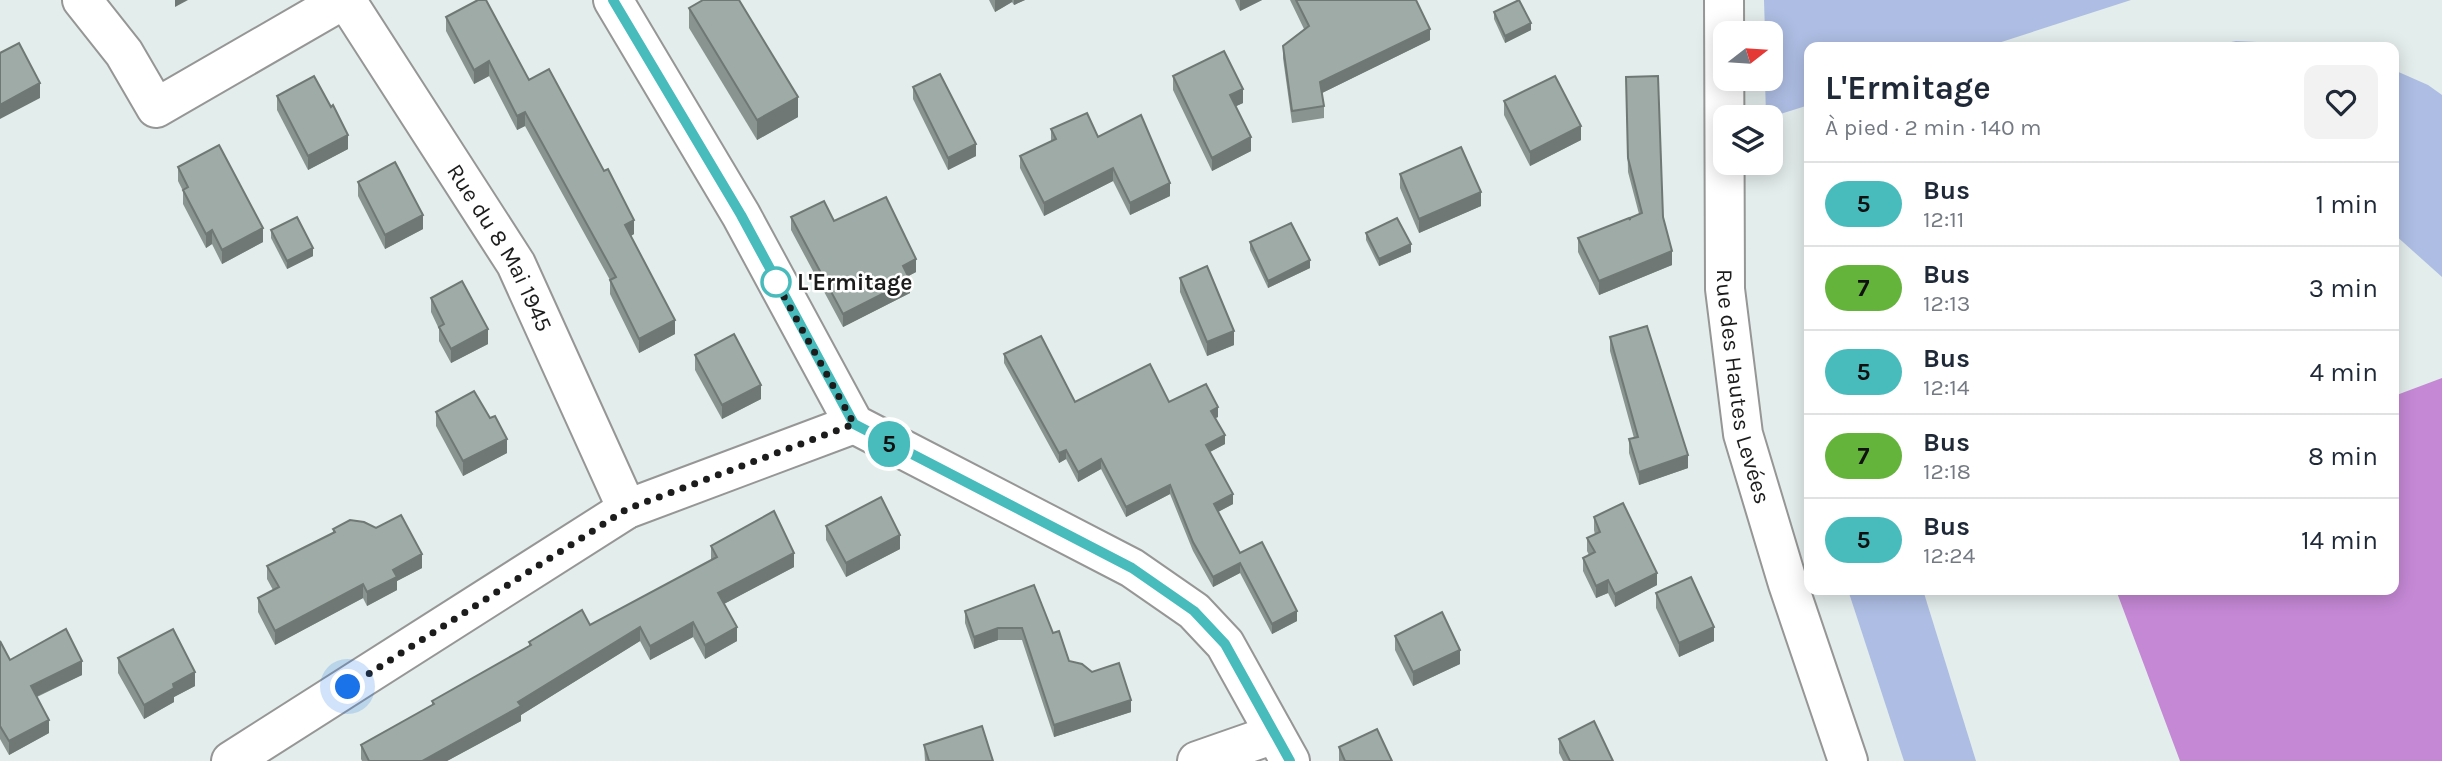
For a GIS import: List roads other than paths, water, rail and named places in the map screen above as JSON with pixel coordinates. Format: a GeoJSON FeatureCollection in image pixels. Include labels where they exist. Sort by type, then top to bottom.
{"type":"FeatureCollection","features":[{"type":"Feature","properties":{"kind":"street"},"geometry":{"type":"LineString","coordinates":[[82,0],[124,53],[156,108],[345,0]]}},
{"type":"Feature","properties":{"kind":"street","name":"Rue du 8 Mai 1945"},"geometry":{"type":"LineString","coordinates":[[345,0],[516,264],[627,509]]}},
{"type":"Feature","properties":{"kind":"street"},"geometry":{"type":"LineString","coordinates":[[613,0],[741,215],[854,424],[1132,568],[1194,611],[1225,644],[1282,746]]}},
{"type":"Feature","properties":{"kind":"street","name":"Rue des Hautes Levées"},"geometry":{"type":"LineString","coordinates":[[1724,0],[1725,289],[1743,434],[1788,584],[1848,761]]}},
{"type":"Feature","properties":{"kind":"street"},"geometry":{"type":"LineString","coordinates":[[231,761],[627,509],[854,424]]}},
{"type":"Feature","properties":{"kind":"street"},"geometry":{"type":"LineString","coordinates":[[1197,761],[1260,739],[1282,746]]}},
{"type":"Feature","properties":{"kind":"place","name":"L'Ermitage"},"geometry":{"type":"Point","coordinates":[776,282]}}]}
